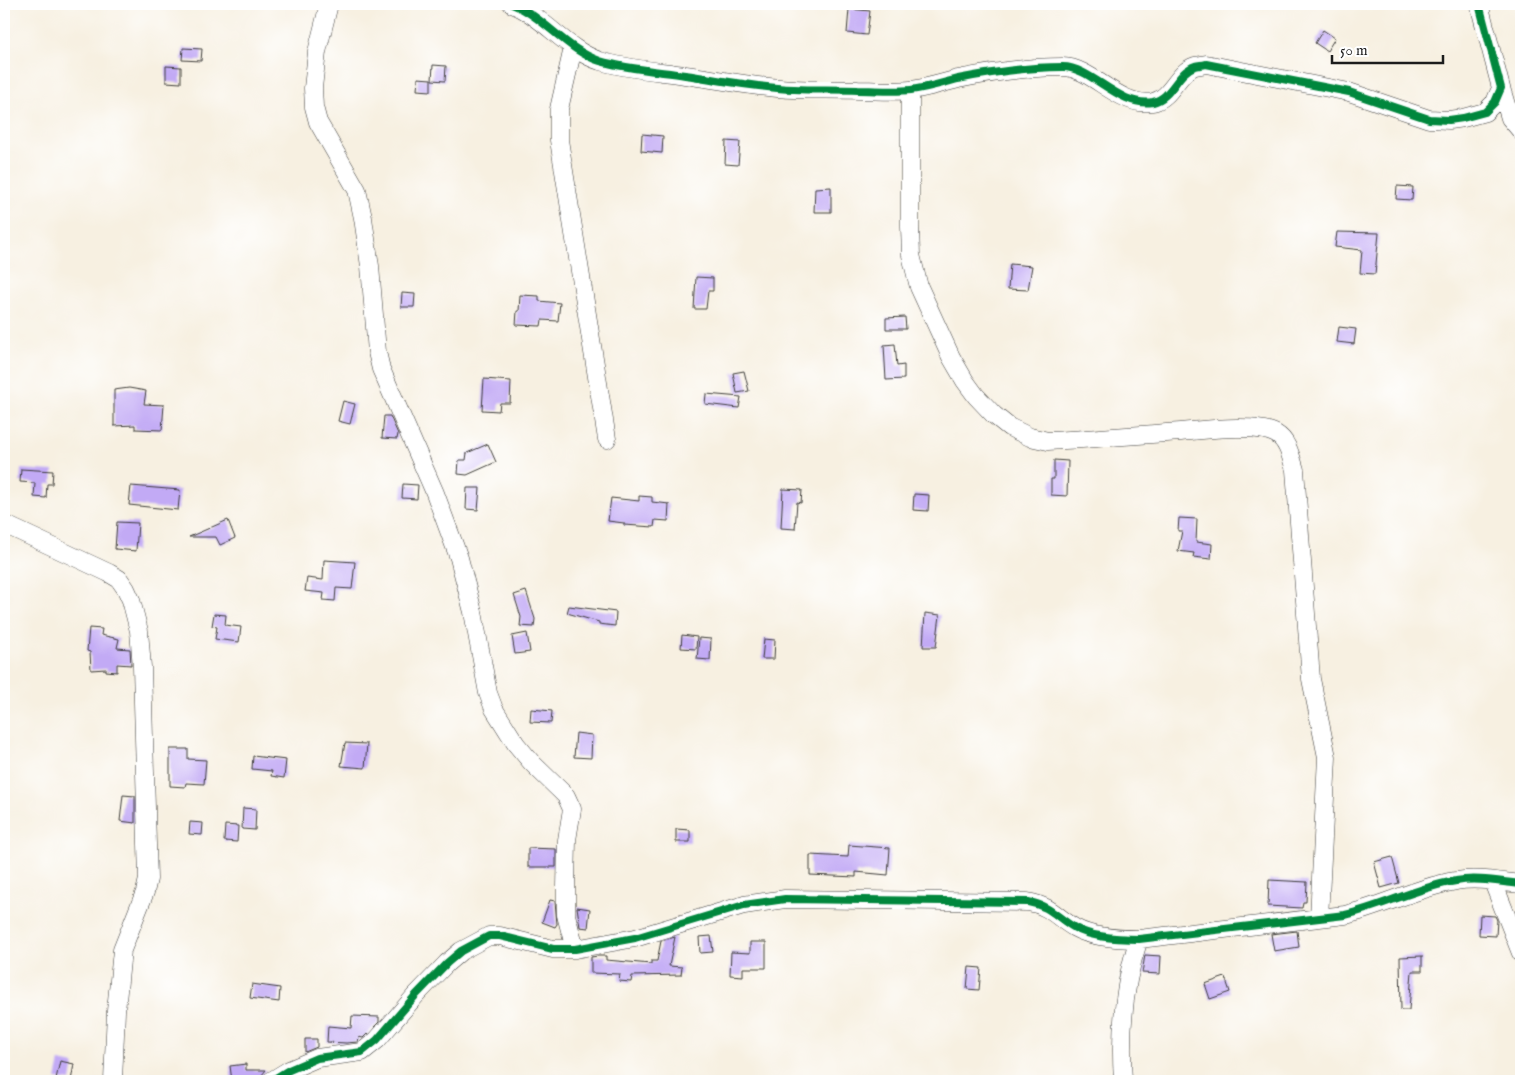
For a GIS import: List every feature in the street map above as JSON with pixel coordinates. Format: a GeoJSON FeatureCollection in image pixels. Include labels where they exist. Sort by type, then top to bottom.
{"type":"FeatureCollection","features":[{"type":"Feature","properties":{"kind":"street"},"geometry":{"type":"LineString","coordinates":[[329,4],[317,52],[313,88],[314,107],[318,122],[357,190],[370,266],[377,352],[381,369],[435,494],[459,558],[473,612],[488,692],[494,709],[516,744],[532,763],[566,796],[572,809],[567,840],[566,914],[575,949]]}},
{"type":"Feature","properties":{"kind":"street"},"geometry":{"type":"LineString","coordinates":[[512,4],[523,8],[536,17],[573,48],[587,56],[622,66],[792,89],[910,90],[1000,72],[1072,67],[1118,94],[1146,102],[1163,98],[1194,66],[1206,64],[1349,92],[1429,119],[1449,120],[1469,117],[1484,112],[1495,102],[1500,88]]}},
{"type":"Feature","properties":{"kind":"street"},"geometry":{"type":"LineString","coordinates":[[1480,4],[1500,88],[1510,118],[1521,131]]}},
{"type":"Feature","properties":{"kind":"street"},"geometry":{"type":"LineString","coordinates":[[573,48],[558,109],[559,140],[562,169],[607,439]]}},
{"type":"Feature","properties":{"kind":"street"},"geometry":{"type":"LineString","coordinates":[[910,90],[910,227],[914,270],[926,304],[951,357],[965,381],[994,415],[1016,431],[1030,437],[1048,441],[1208,430],[1254,429],[1266,430],[1278,435],[1289,450],[1295,470],[1311,679],[1327,757],[1319,918]]}},
{"type":"Feature","properties":{"kind":"street"},"geometry":{"type":"LineString","coordinates":[[4,524],[94,565],[119,579],[131,600],[139,631],[145,735],[148,879],[145,892],[122,950],[116,1011],[113,1081]]}},
{"type":"Feature","properties":{"kind":"street"},"geometry":{"type":"LineString","coordinates":[[271,1081],[289,1070],[317,1058],[362,1052],[370,1046],[432,977],[461,951],[489,936],[500,936],[546,947],[575,949],[636,938],[744,905],[785,899],[1028,902],[1041,904],[1074,928],[1088,933],[1109,937],[1139,939],[1357,912],[1430,887],[1456,881],[1476,880],[1521,884]]}},
{"type":"Feature","properties":{"kind":"street"},"geometry":{"type":"LineString","coordinates":[[1493,882],[1521,953]]}},
{"type":"Feature","properties":{"kind":"street"},"geometry":{"type":"LineString","coordinates":[[1123,1081],[1123,1033],[1128,981],[1132,958],[1139,939]]}},
{"type":"Feature","properties":{"kind":"building"},"geometry":{"type":"Polygon","coordinates":[[[849,9],[870,11],[867,35],[847,33],[849,9]]]}},
{"type":"Feature","properties":{"kind":"building"},"geometry":{"type":"Polygon","coordinates":[[[1323,30],[1335,38],[1327,51],[1315,43],[1323,30]]]}},
{"type":"Feature","properties":{"kind":"building"},"geometry":{"type":"Polygon","coordinates":[[[183,48],[202,49],[201,61],[182,60],[183,48]]]}},
{"type":"Feature","properties":{"kind":"building"},"geometry":{"type":"Polygon","coordinates":[[[433,65],[446,66],[445,81],[432,80],[433,65]]]}},
{"type":"Feature","properties":{"kind":"building"},"geometry":{"type":"Polygon","coordinates":[[[166,66],[181,67],[181,83],[166,82],[166,66]]]}},
{"type":"Feature","properties":{"kind":"building"},"geometry":{"type":"Polygon","coordinates":[[[418,78],[431,79],[431,91],[417,90],[418,78]]]}},
{"type":"Feature","properties":{"kind":"building"},"geometry":{"type":"Polygon","coordinates":[[[642,134],[663,136],[662,153],[641,151],[642,134]]]}},
{"type":"Feature","properties":{"kind":"building"},"geometry":{"type":"Polygon","coordinates":[[[726,141],[740,142],[738,165],[725,164],[726,141]]]}},
{"type":"Feature","properties":{"kind":"building"},"geometry":{"type":"Polygon","coordinates":[[[1397,186],[1413,187],[1412,200],[1396,199],[1397,186]]]}},
{"type":"Feature","properties":{"kind":"building"},"geometry":{"type":"Polygon","coordinates":[[[831,187],[831,212],[814,212],[815,188],[831,187]]]}},
{"type":"Feature","properties":{"kind":"building"},"geometry":{"type":"Polygon","coordinates":[[[1337,232],[1379,233],[1375,274],[1360,273],[1362,250],[1335,247],[1337,232]]]}},
{"type":"Feature","properties":{"kind":"building"},"geometry":{"type":"Polygon","coordinates":[[[1010,264],[1032,266],[1028,290],[1008,289],[1010,264]]]}},
{"type":"Feature","properties":{"kind":"building"},"geometry":{"type":"Polygon","coordinates":[[[696,277],[713,278],[713,291],[708,291],[706,309],[694,309],[696,277]]]}},
{"type":"Feature","properties":{"kind":"building"},"geometry":{"type":"Polygon","coordinates":[[[402,293],[415,294],[414,307],[401,307],[402,293]]]}},
{"type":"Feature","properties":{"kind":"building"},"geometry":{"type":"Polygon","coordinates":[[[520,295],[539,296],[539,301],[560,303],[558,321],[542,320],[541,326],[516,325],[520,295]]]}},
{"type":"Feature","properties":{"kind":"building"},"geometry":{"type":"Polygon","coordinates":[[[905,317],[906,329],[886,329],[886,318],[905,317]]]}},
{"type":"Feature","properties":{"kind":"building"},"geometry":{"type":"Polygon","coordinates":[[[1339,327],[1356,329],[1354,344],[1337,342],[1339,327]]]}},
{"type":"Feature","properties":{"kind":"building"},"geometry":{"type":"Polygon","coordinates":[[[895,344],[897,366],[904,365],[904,379],[886,380],[884,345],[895,344]]]}},
{"type":"Feature","properties":{"kind":"building"},"geometry":{"type":"Polygon","coordinates":[[[744,371],[749,391],[737,393],[733,373],[744,371]]]}},
{"type":"Feature","properties":{"kind":"building"},"geometry":{"type":"Polygon","coordinates":[[[484,379],[511,381],[510,403],[500,403],[499,411],[482,410],[484,379]]]}},
{"type":"Feature","properties":{"kind":"building"},"geometry":{"type":"Polygon","coordinates":[[[129,388],[146,391],[144,404],[164,405],[162,430],[135,429],[135,425],[114,426],[114,390],[129,388]]]}},
{"type":"Feature","properties":{"kind":"building"},"geometry":{"type":"Polygon","coordinates":[[[706,394],[741,397],[739,408],[705,404],[706,394]]]}},
{"type":"Feature","properties":{"kind":"building"},"geometry":{"type":"Polygon","coordinates":[[[343,401],[355,404],[350,424],[338,421],[343,401]]]}},
{"type":"Feature","properties":{"kind":"building"},"geometry":{"type":"Polygon","coordinates":[[[384,416],[390,416],[398,434],[397,439],[382,438],[384,416]]]}},
{"type":"Feature","properties":{"kind":"building"},"geometry":{"type":"Polygon","coordinates":[[[488,444],[496,462],[467,475],[458,474],[459,460],[466,460],[467,453],[488,444]]]}},
{"type":"Feature","properties":{"kind":"building"},"geometry":{"type":"Polygon","coordinates":[[[1054,460],[1068,461],[1067,496],[1051,495],[1051,479],[1054,479],[1054,460]]]}},
{"type":"Feature","properties":{"kind":"building"},"geometry":{"type":"Polygon","coordinates":[[[21,469],[53,471],[52,484],[47,484],[46,498],[34,497],[35,483],[20,482],[21,469]]]}},
{"type":"Feature","properties":{"kind":"building"},"geometry":{"type":"Polygon","coordinates":[[[403,484],[418,485],[417,499],[402,498],[403,484]]]}},
{"type":"Feature","properties":{"kind":"building"},"geometry":{"type":"Polygon","coordinates":[[[131,486],[180,490],[178,510],[129,505],[131,486]]]}},
{"type":"Feature","properties":{"kind":"building"},"geometry":{"type":"Polygon","coordinates":[[[467,488],[480,488],[478,510],[466,509],[467,488]]]}},
{"type":"Feature","properties":{"kind":"building"},"geometry":{"type":"Polygon","coordinates":[[[783,489],[802,490],[801,503],[797,502],[795,529],[781,528],[783,489]]]}},
{"type":"Feature","properties":{"kind":"building"},"geometry":{"type":"Polygon","coordinates":[[[914,494],[929,495],[928,511],[913,510],[914,494]]]}},
{"type":"Feature","properties":{"kind":"building"},"geometry":{"type":"Polygon","coordinates":[[[639,496],[652,497],[652,502],[669,504],[668,521],[655,520],[654,527],[624,525],[624,523],[608,521],[611,498],[639,501],[639,496]]]}},
{"type":"Feature","properties":{"kind":"building"},"geometry":{"type":"Polygon","coordinates":[[[1179,518],[1197,519],[1196,542],[1212,544],[1211,559],[1193,557],[1194,553],[1178,551],[1182,531],[1178,531],[1179,518]]]}},
{"type":"Feature","properties":{"kind":"building"},"geometry":{"type":"Polygon","coordinates":[[[228,520],[235,538],[220,545],[216,537],[189,537],[228,520]]]}},
{"type":"Feature","properties":{"kind":"building"},"geometry":{"type":"Polygon","coordinates":[[[117,522],[138,523],[136,551],[115,549],[117,522]]]}},
{"type":"Feature","properties":{"kind":"building"},"geometry":{"type":"Polygon","coordinates":[[[324,560],[355,562],[352,589],[336,588],[335,601],[323,600],[324,593],[305,591],[307,578],[323,580],[324,560]]]}},
{"type":"Feature","properties":{"kind":"building"},"geometry":{"type":"Polygon","coordinates":[[[526,591],[535,619],[534,627],[520,626],[521,617],[514,595],[526,591]]]}},
{"type":"Feature","properties":{"kind":"building"},"geometry":{"type":"Polygon","coordinates":[[[569,606],[616,612],[615,626],[599,624],[599,622],[567,613],[569,606]]]}},
{"type":"Feature","properties":{"kind":"building"},"geometry":{"type":"Polygon","coordinates":[[[925,613],[940,615],[936,647],[923,647],[925,613]]]}},
{"type":"Feature","properties":{"kind":"building"},"geometry":{"type":"Polygon","coordinates":[[[214,614],[226,615],[225,625],[241,627],[239,642],[215,639],[217,627],[212,626],[214,614]]]}},
{"type":"Feature","properties":{"kind":"building"},"geometry":{"type":"Polygon","coordinates":[[[89,628],[102,629],[101,635],[119,639],[117,648],[130,649],[131,665],[117,664],[117,672],[106,671],[106,669],[91,670],[90,652],[87,651],[89,628]]]}},
{"type":"Feature","properties":{"kind":"building"},"geometry":{"type":"Polygon","coordinates":[[[527,633],[530,652],[515,654],[512,636],[527,633]]]}},
{"type":"Feature","properties":{"kind":"building"},"geometry":{"type":"Polygon","coordinates":[[[682,635],[697,637],[696,649],[681,648],[682,635]]]}},
{"type":"Feature","properties":{"kind":"building"},"geometry":{"type":"Polygon","coordinates":[[[699,638],[711,639],[710,660],[697,659],[699,638]]]}},
{"type":"Feature","properties":{"kind":"building"},"geometry":{"type":"Polygon","coordinates":[[[764,639],[775,640],[774,659],[762,659],[764,639]]]}},
{"type":"Feature","properties":{"kind":"building"},"geometry":{"type":"Polygon","coordinates":[[[531,709],[552,711],[551,723],[530,722],[531,709]]]}},
{"type":"Feature","properties":{"kind":"building"},"geometry":{"type":"Polygon","coordinates":[[[576,733],[592,735],[591,758],[574,757],[576,733]]]}},
{"type":"Feature","properties":{"kind":"building"},"geometry":{"type":"Polygon","coordinates":[[[345,743],[367,744],[365,768],[341,766],[345,743]]]}},
{"type":"Feature","properties":{"kind":"building"},"geometry":{"type":"Polygon","coordinates":[[[170,749],[188,749],[188,759],[206,760],[204,784],[186,783],[185,787],[170,786],[170,749]]]}},
{"type":"Feature","properties":{"kind":"building"},"geometry":{"type":"Polygon","coordinates":[[[253,756],[286,760],[284,778],[271,776],[272,771],[252,769],[253,756]]]}},
{"type":"Feature","properties":{"kind":"building"},"geometry":{"type":"Polygon","coordinates":[[[123,795],[135,796],[135,823],[120,821],[123,795]]]}},
{"type":"Feature","properties":{"kind":"building"},"geometry":{"type":"Polygon","coordinates":[[[243,808],[256,809],[255,830],[242,829],[243,808]]]}},
{"type":"Feature","properties":{"kind":"building"},"geometry":{"type":"Polygon","coordinates":[[[190,822],[203,823],[202,835],[189,834],[190,822]]]}},
{"type":"Feature","properties":{"kind":"building"},"geometry":{"type":"Polygon","coordinates":[[[225,825],[238,826],[237,842],[224,841],[225,825]]]}},
{"type":"Feature","properties":{"kind":"building"},"geometry":{"type":"Polygon","coordinates":[[[676,829],[690,830],[690,842],[676,842],[676,829]]]}},
{"type":"Feature","properties":{"kind":"building"},"geometry":{"type":"Polygon","coordinates":[[[849,845],[890,848],[888,875],[856,872],[856,877],[810,875],[810,855],[848,857],[849,845]]]}},
{"type":"Feature","properties":{"kind":"building"},"geometry":{"type":"Polygon","coordinates":[[[528,848],[556,849],[556,867],[528,867],[528,848]]]}},
{"type":"Feature","properties":{"kind":"building"},"geometry":{"type":"Polygon","coordinates":[[[1392,857],[1399,883],[1381,888],[1374,862],[1392,857]]]}},
{"type":"Feature","properties":{"kind":"building"},"geometry":{"type":"Polygon","coordinates":[[[1269,880],[1307,882],[1306,902],[1303,902],[1302,908],[1268,906],[1269,880]]]}},
{"type":"Feature","properties":{"kind":"building"},"geometry":{"type":"Polygon","coordinates":[[[550,900],[555,901],[557,924],[555,927],[542,922],[550,900]]]}},
{"type":"Feature","properties":{"kind":"building"},"geometry":{"type":"Polygon","coordinates":[[[577,907],[590,909],[588,928],[580,927],[577,907]]]}},
{"type":"Feature","properties":{"kind":"building"},"geometry":{"type":"Polygon","coordinates":[[[1480,915],[1495,916],[1497,920],[1496,936],[1479,935],[1480,915]]]}},
{"type":"Feature","properties":{"kind":"building"},"geometry":{"type":"Polygon","coordinates":[[[1297,931],[1299,947],[1274,951],[1271,934],[1297,931]]]}},
{"type":"Feature","properties":{"kind":"building"},"geometry":{"type":"Polygon","coordinates":[[[711,936],[713,952],[700,953],[699,937],[711,936]]]}},
{"type":"Feature","properties":{"kind":"building"},"geometry":{"type":"Polygon","coordinates":[[[675,937],[669,966],[682,967],[681,975],[632,976],[631,982],[619,981],[620,974],[591,973],[591,957],[606,956],[606,960],[651,964],[651,961],[657,961],[661,941],[675,937]]]}},
{"type":"Feature","properties":{"kind":"building"},"geometry":{"type":"Polygon","coordinates":[[[750,942],[766,942],[766,968],[743,968],[743,976],[730,975],[731,952],[750,953],[750,942]]]}},
{"type":"Feature","properties":{"kind":"building"},"geometry":{"type":"Polygon","coordinates":[[[1145,955],[1161,956],[1160,974],[1142,973],[1145,955]]]}},
{"type":"Feature","properties":{"kind":"building"},"geometry":{"type":"Polygon","coordinates":[[[1422,956],[1422,971],[1412,971],[1409,1010],[1401,1010],[1400,957],[1422,956]]]}},
{"type":"Feature","properties":{"kind":"building"},"geometry":{"type":"Polygon","coordinates":[[[969,967],[981,968],[979,990],[967,989],[969,967]]]}},
{"type":"Feature","properties":{"kind":"building"},"geometry":{"type":"Polygon","coordinates":[[[1225,977],[1230,992],[1210,999],[1205,984],[1225,977]]]}},
{"type":"Feature","properties":{"kind":"building"},"geometry":{"type":"Polygon","coordinates":[[[252,984],[280,988],[279,1002],[250,998],[252,984]]]}},
{"type":"Feature","properties":{"kind":"building"},"geometry":{"type":"Polygon","coordinates":[[[352,1016],[379,1017],[379,1022],[363,1038],[359,1037],[358,1042],[327,1042],[328,1026],[351,1028],[352,1016]]]}},
{"type":"Feature","properties":{"kind":"building"},"geometry":{"type":"Polygon","coordinates":[[[305,1039],[317,1039],[317,1047],[305,1052],[305,1039]]]}},
{"type":"Feature","properties":{"kind":"building"},"geometry":{"type":"Polygon","coordinates":[[[60,1061],[74,1064],[71,1081],[56,1079],[60,1061]]]}},
{"type":"Feature","properties":{"kind":"building"},"geometry":{"type":"Polygon","coordinates":[[[246,1064],[246,1070],[266,1070],[261,1076],[260,1081],[232,1081],[230,1066],[246,1064]]]}},
{"type":"Feature","properties":{"kind":"cycle path"},"geometry":{"type":"LineString","coordinates":[[512,4],[535,17],[566,42],[600,61],[631,68],[753,85],[802,89],[904,91],[997,72],[1063,67],[1085,73],[1117,94],[1129,99],[1153,102],[1165,96],[1189,69],[1206,64],[1349,92],[1429,119],[1449,120],[1485,112],[1495,102],[1501,88],[1479,4]]}},
{"type":"Feature","properties":{"kind":"cycle path"},"geometry":{"type":"LineString","coordinates":[[271,1081],[289,1070],[317,1058],[362,1052],[377,1040],[447,963],[461,951],[489,936],[500,936],[553,949],[575,949],[635,938],[744,905],[785,899],[1028,902],[1048,909],[1068,924],[1090,934],[1139,939],[1345,915],[1428,888],[1456,881],[1480,880],[1521,884]]}}]}
